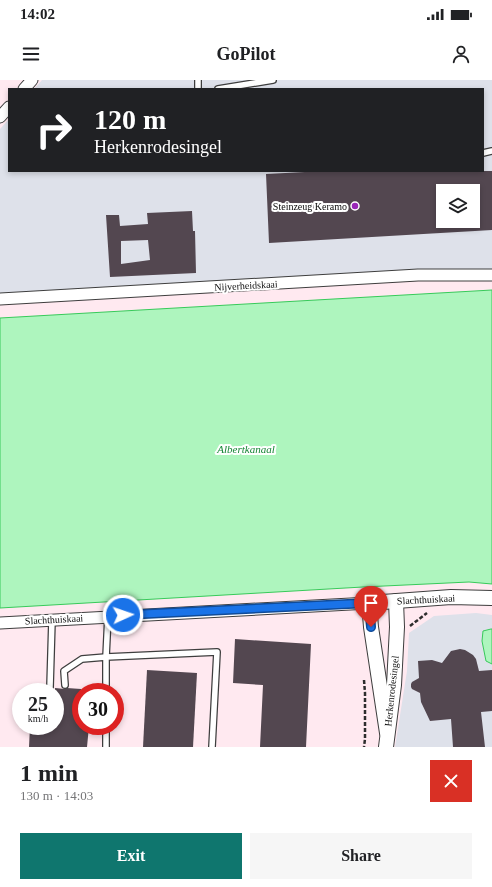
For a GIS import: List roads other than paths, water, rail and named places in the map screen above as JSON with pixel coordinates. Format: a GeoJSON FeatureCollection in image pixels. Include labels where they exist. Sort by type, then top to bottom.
{"type":"FeatureCollection","features":[{"type":"Feature","properties":{"kind":"street"},"geometry":{"type":"LineString","coordinates":[[25,88],[32,80]]}},
{"type":"Feature","properties":{"kind":"street"},"geometry":{"type":"LineString","coordinates":[[0,117],[8,108]]}},
{"type":"Feature","properties":{"kind":"street","name":"Nijverheidskaai"},"geometry":{"type":"LineString","coordinates":[[0,299],[418,275],[492,275]]}},
{"type":"Feature","properties":{"kind":"street","name":"Slachthuiskaai"},"geometry":{"type":"LineString","coordinates":[[0,623],[369,603],[451,597],[492,598]]}},
{"type":"Feature","properties":{"kind":"street","name":"Herkenrodesingel"},"geometry":{"type":"LineString","coordinates":[[386,740],[394,685],[397,627],[396,601]]}},
{"type":"Feature","properties":{"kind":"street","name":"Herkenrodesingel"},"geometry":{"type":"LineString","coordinates":[[369,603],[386,740]]}},
{"type":"Feature","properties":{"kind":"lane"},"geometry":{"type":"LineString","coordinates":[[224,88],[273,80]]}},
{"type":"Feature","properties":{"kind":"lane"},"geometry":{"type":"LineString","coordinates":[[106,683],[108,616]]}},
{"type":"Feature","properties":{"kind":"lane"},"geometry":{"type":"LineString","coordinates":[[50,683],[52,620]]}},
{"type":"Feature","properties":{"kind":"lane"},"geometry":{"type":"LineString","coordinates":[[65,685],[64,671],[82,659],[217,652],[212,747]]}},
{"type":"Feature","properties":{"kind":"lane"},"geometry":{"type":"LineString","coordinates":[[106,735],[106,747]]}},
{"type":"Feature","properties":{"kind":"water","name":"Albertkanaal"},"geometry":{"type":"Polygon","coordinates":[[[492,290],[492,584],[469,582],[363,587],[0,608],[0,318],[492,290]]]}},
{"type":"Feature","properties":{"kind":"water"},"geometry":{"type":"Polygon","coordinates":[[[492,629],[492,664],[486,661],[482,641],[483,631],[492,629]]]}},
{"type":"Feature","properties":{"kind":"place","name":"Steinzeug Keramo"},"geometry":{"type":"Point","coordinates":[355,206]}}]}
